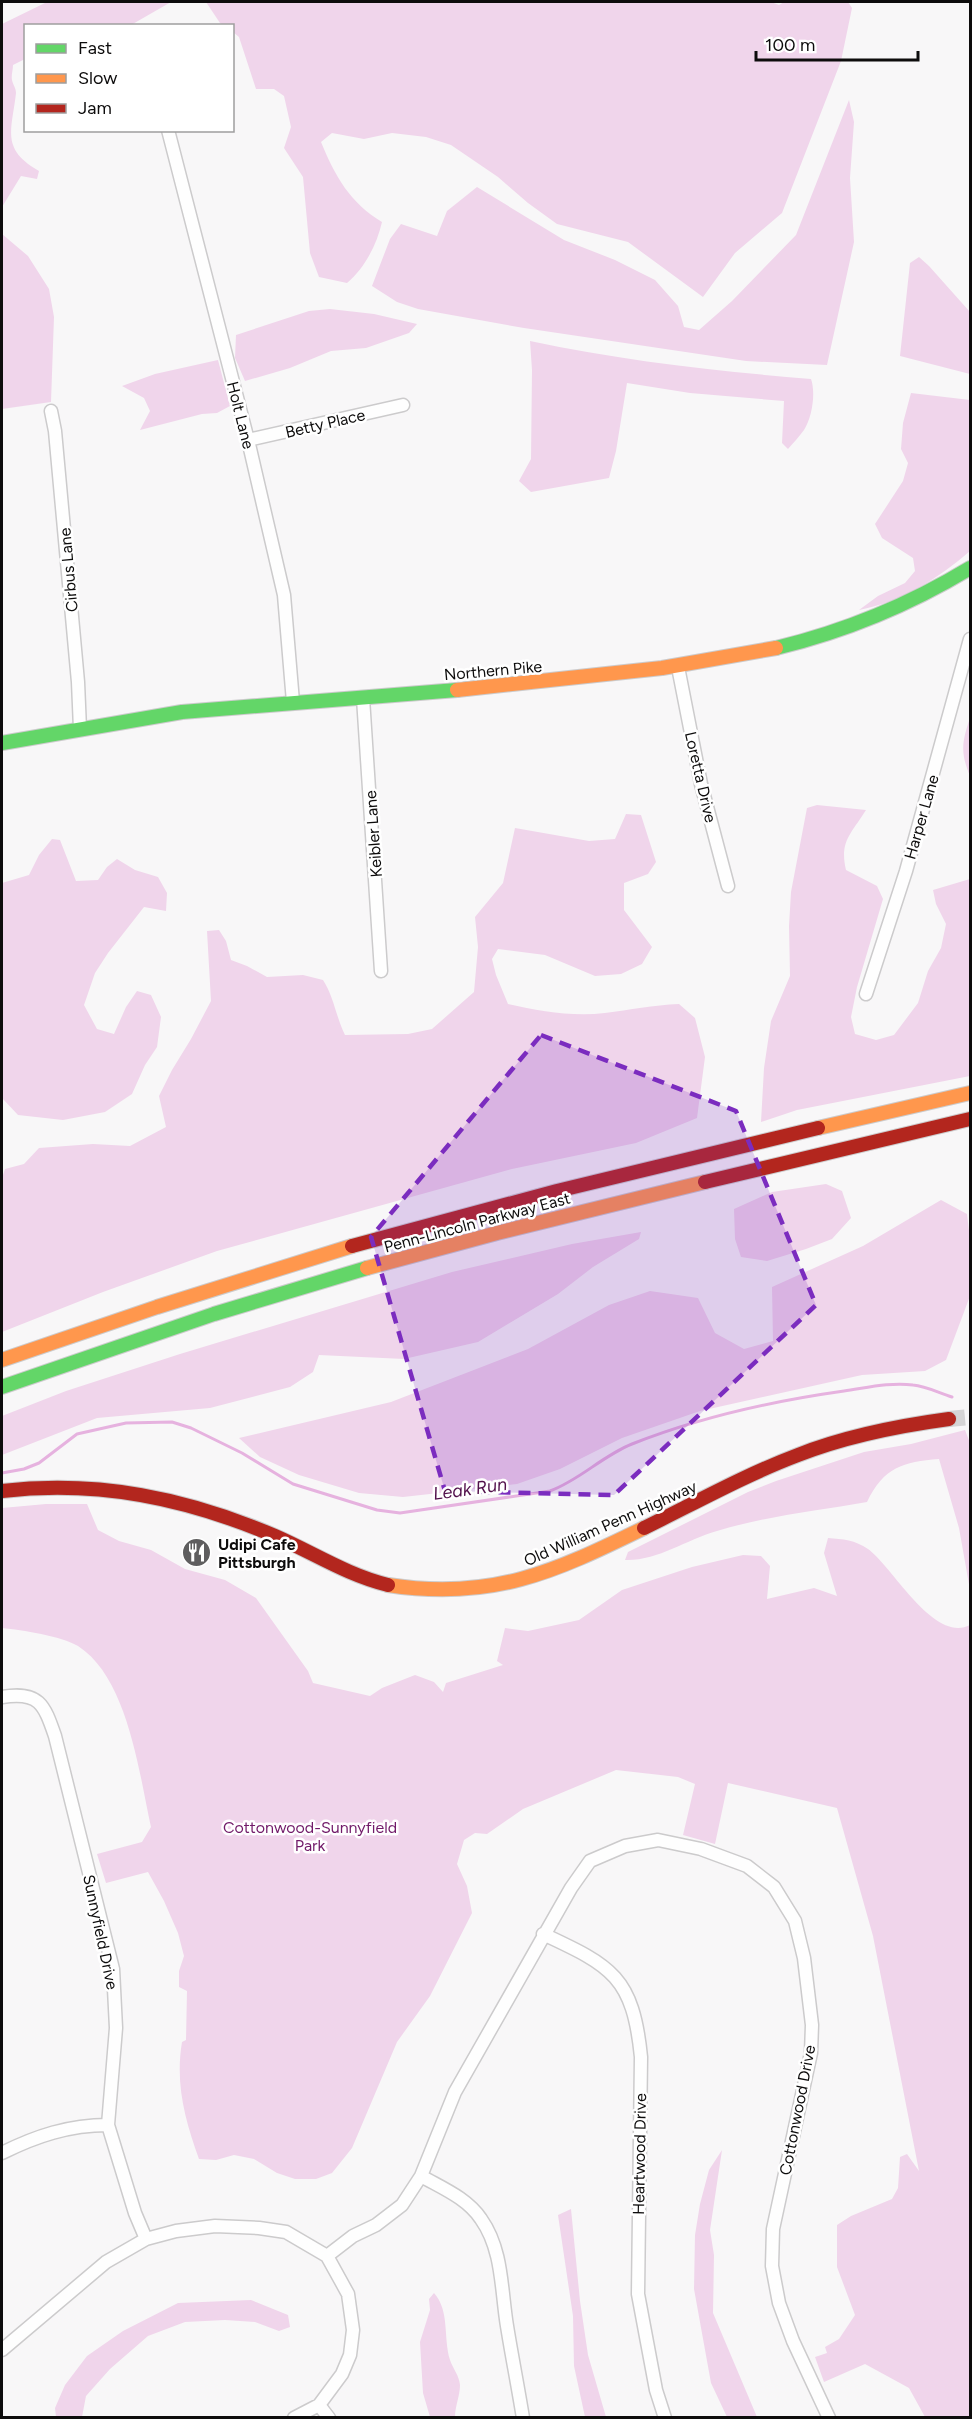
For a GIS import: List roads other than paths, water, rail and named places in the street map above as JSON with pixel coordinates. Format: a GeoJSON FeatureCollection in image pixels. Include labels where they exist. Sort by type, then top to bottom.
{"type":"FeatureCollection","features":[{"type":"Feature","properties":{"kind":"main road","name":"Northern Pike"},"geometry":{"type":"LineString","coordinates":[[2,743],[206,709],[553,682],[678,667],[758,652],[869,620],[903,608],[970,568]]}},
{"type":"Feature","properties":{"kind":"main road","name":"Penn-Lincoln Parkway East"},"geometry":{"type":"LineString","coordinates":[[2,1360],[194,1295],[399,1233],[575,1187],[970,1093]]}},
{"type":"Feature","properties":{"kind":"main road","name":"Penn-Lincoln Parkway East"},"geometry":{"type":"LineString","coordinates":[[2,1387],[201,1319],[417,1254],[581,1212],[970,1119]]}},
{"type":"Feature","properties":{"kind":"main road","name":"Old William Penn Highway"},"geometry":{"type":"LineString","coordinates":[[2,1491],[74,1488],[173,1499],[279,1537],[345,1572],[361,1577],[402,1587],[479,1588],[518,1582],[563,1566],[774,1465],[820,1446],[868,1432],[949,1419]]}},
{"type":"Feature","properties":{"kind":"street","name":"Holt Lane"},"geometry":{"type":"LineString","coordinates":[[169,132],[248,440],[284,595],[293,702]]}},
{"type":"Feature","properties":{"kind":"street","name":"Betty Place"},"geometry":{"type":"LineString","coordinates":[[248,440],[403,405]]}},
{"type":"Feature","properties":{"kind":"street","name":"Cirbus Lane"},"geometry":{"type":"LineString","coordinates":[[51,411],[55,431],[78,682],[80,729]]}},
{"type":"Feature","properties":{"kind":"street","name":"Harper Lane"},"geometry":{"type":"LineString","coordinates":[[866,994],[906,871],[970,639]]}},
{"type":"Feature","properties":{"kind":"street","name":"Loretta Drive"},"geometry":{"type":"LineString","coordinates":[[678,667],[700,784],[728,886]]}},
{"type":"Feature","properties":{"kind":"street","name":"Keibler Lane"},"geometry":{"type":"LineString","coordinates":[[363,698],[381,971]]}},
{"type":"Feature","properties":{"kind":"street","name":"Sunnyfield Drive"},"geometry":{"type":"LineString","coordinates":[[2,1697],[27,1695],[38,1700],[47,1711],[114,1978],[116,2028],[108,2125],[135,2212],[146,2239]]}},
{"type":"Feature","properties":{"kind":"street","name":"Cottonwood Drive"},"geometry":{"type":"LineString","coordinates":[[327,2256],[353,2236],[376,2225],[402,2205],[421,2176],[455,2092],[543,1934],[590,1861],[625,1846],[658,1840],[701,1849],[747,1866],[774,1887],[795,1922],[809,1987],[812,2025],[811,2054],[773,2229],[772,2266],[779,2303],[793,2341],[829,2418]]}},
{"type":"Feature","properties":{"kind":"street","name":"Heartwood Drive"},"geometry":{"type":"LineString","coordinates":[[543,1934],[590,1956],[617,1978],[632,2003],[641,2057],[638,2294],[656,2390],[665,2418]]}},
{"type":"Feature","properties":{"kind":"street"},"geometry":{"type":"LineString","coordinates":[[2,2153],[47,2133],[84,2126],[108,2125]]}},
{"type":"Feature","properties":{"kind":"street"},"geometry":{"type":"LineString","coordinates":[[421,2176],[465,2201],[481,2218],[490,2236],[498,2258],[523,2418]]}},
{"type":"Feature","properties":{"kind":"street"},"geometry":{"type":"LineString","coordinates":[[2,2350],[106,2262],[146,2239],[176,2231],[215,2226],[286,2232],[327,2256],[348,2294],[353,2330],[350,2355],[342,2374],[319,2405],[294,2418]]}},
{"type":"Feature","properties":{"kind":"street"},"geometry":{"type":"LineString","coordinates":[[319,2405],[329,2418]]}},
{"type":"Feature","properties":{"kind":"waterway","name":"Leak Run"},"geometry":{"type":"LineString","coordinates":[[2,1473],[24,1469],[39,1463],[77,1434],[126,1423],[172,1422],[191,1428],[242,1453],[293,1484],[377,1510],[400,1513],[550,1491],[632,1444],[710,1418],[764,1405],[896,1384],[923,1387],[952,1397]]}},
{"type":"Feature","properties":{"kind":"tunnel"},"geometry":{"type":"LineString","coordinates":[[949,1419],[970,1417]]}},
{"type":"Feature","properties":{"kind":"place","name":"Udipi Cafe Pittsburgh"},"geometry":{"type":"Point","coordinates":[197,1553]}},
{"type":"Feature","properties":{"kind":"park label","name":"Cottonwood-Sunnyfield Park"},"geometry":{"type":"Point","coordinates":[310,1836]}}]}
